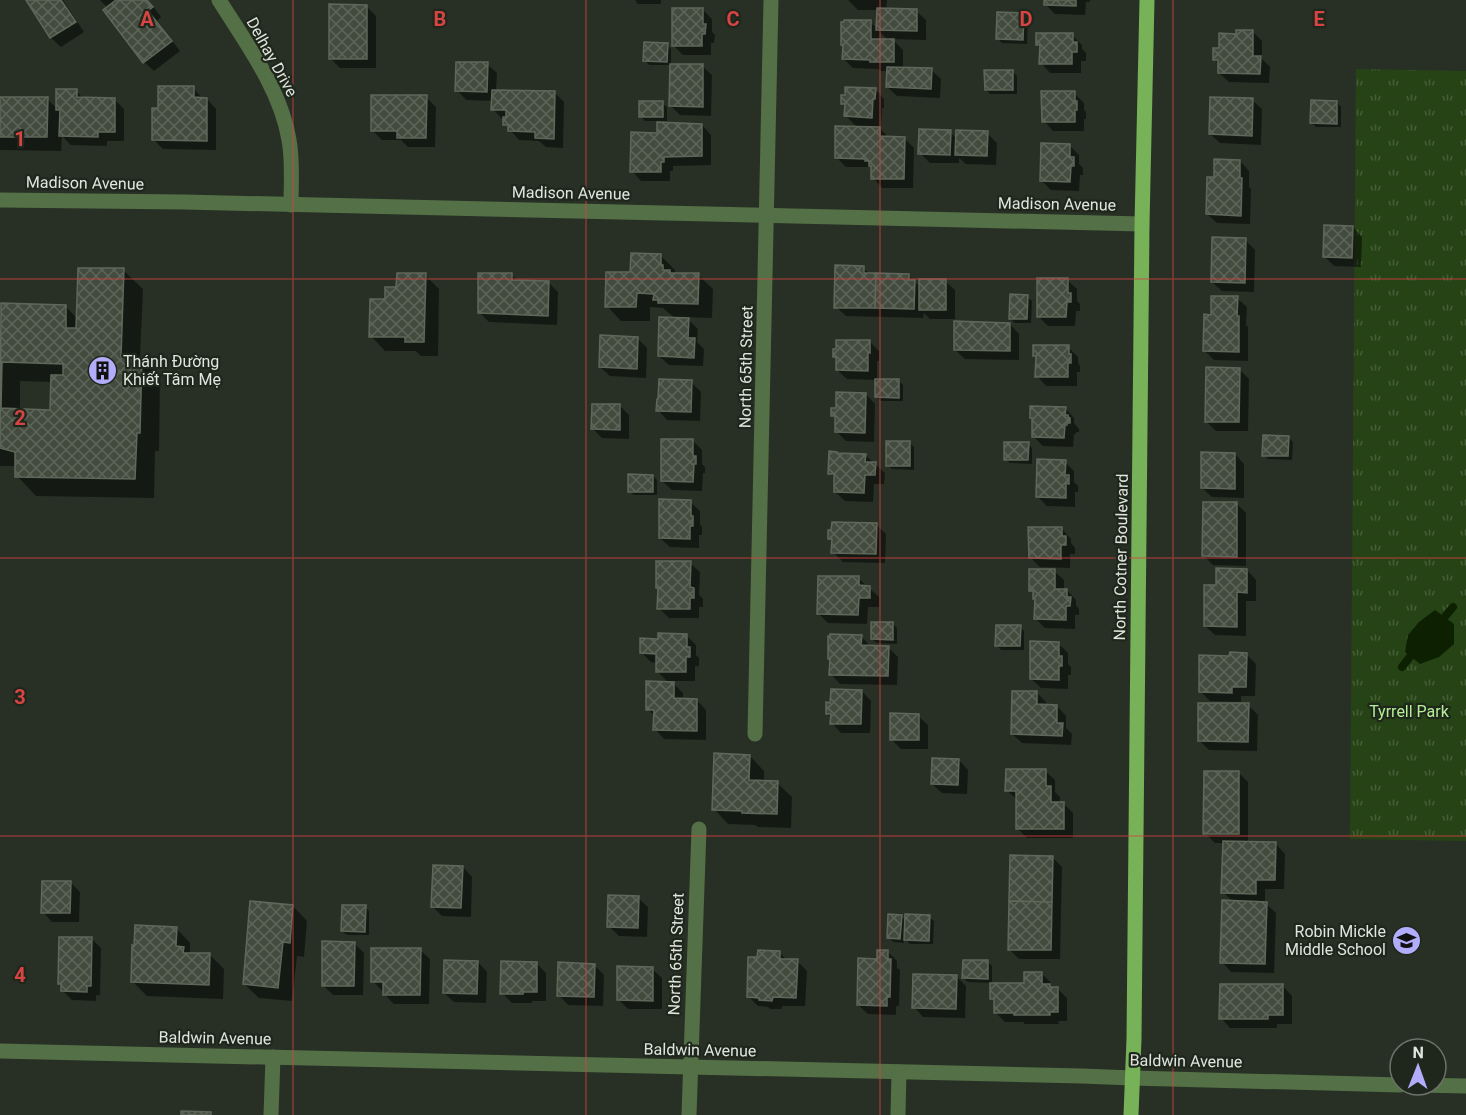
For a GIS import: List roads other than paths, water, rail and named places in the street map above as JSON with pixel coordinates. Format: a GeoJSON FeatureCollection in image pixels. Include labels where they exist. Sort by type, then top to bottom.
{"type":"FeatureCollection","features":[{"type":"Feature","properties":{"kind":"main road","name":"North Cotner Boulevard"},"geometry":{"type":"LineString","coordinates":[[1131,1115],[1134,1039],[1142,224],[1147,0]]}},
{"type":"Feature","properties":{"kind":"street","name":"Delhay Drive"},"geometry":{"type":"LineString","coordinates":[[219,0],[267,78],[282,111],[291,152],[291,205]]}},
{"type":"Feature","properties":{"kind":"street","name":"North 65th Street"},"geometry":{"type":"LineString","coordinates":[[755,734],[771,0]]}},
{"type":"Feature","properties":{"kind":"street","name":"Madison Avenue"},"geometry":{"type":"LineString","coordinates":[[0,200],[767,214],[1142,224]]}},
{"type":"Feature","properties":{"kind":"street","name":"North 65th Street"},"geometry":{"type":"LineString","coordinates":[[689,1115],[699,829]]}},
{"type":"Feature","properties":{"kind":"street","name":"Baldwin Avenue"},"geometry":{"type":"LineString","coordinates":[[0,1051],[1388,1085]]}},
{"type":"Feature","properties":{"kind":"street"},"geometry":{"type":"LineString","coordinates":[[271,1115],[273,1058]]}},
{"type":"Feature","properties":{"kind":"street"},"geometry":{"type":"LineString","coordinates":[[898,1115],[899,1072]]}},
{"type":"Feature","properties":{"kind":"street"},"geometry":{"type":"LineString","coordinates":[[1448,1086],[1466,1086]]}},
{"type":"Feature","properties":{"kind":"waterway"},"geometry":{"type":"LineString","coordinates":[[1438,625],[1453,607]]}},
{"type":"Feature","properties":{"kind":"waterway"},"geometry":{"type":"LineString","coordinates":[[1402,667],[1416,649]]}},
{"type":"Feature","properties":{"kind":"place","name":"Thánh Đường Khiết Tâm Mẹ"},"geometry":{"type":"Point","coordinates":[102,370]}},
{"type":"Feature","properties":{"kind":"place","name":"Robin Mickle Middle School"},"geometry":{"type":"Point","coordinates":[1407,940]}},
{"type":"Feature","properties":{"kind":"park label","name":"Tyrrell Park"},"geometry":{"type":"Point","coordinates":[1409,711]}}]}
